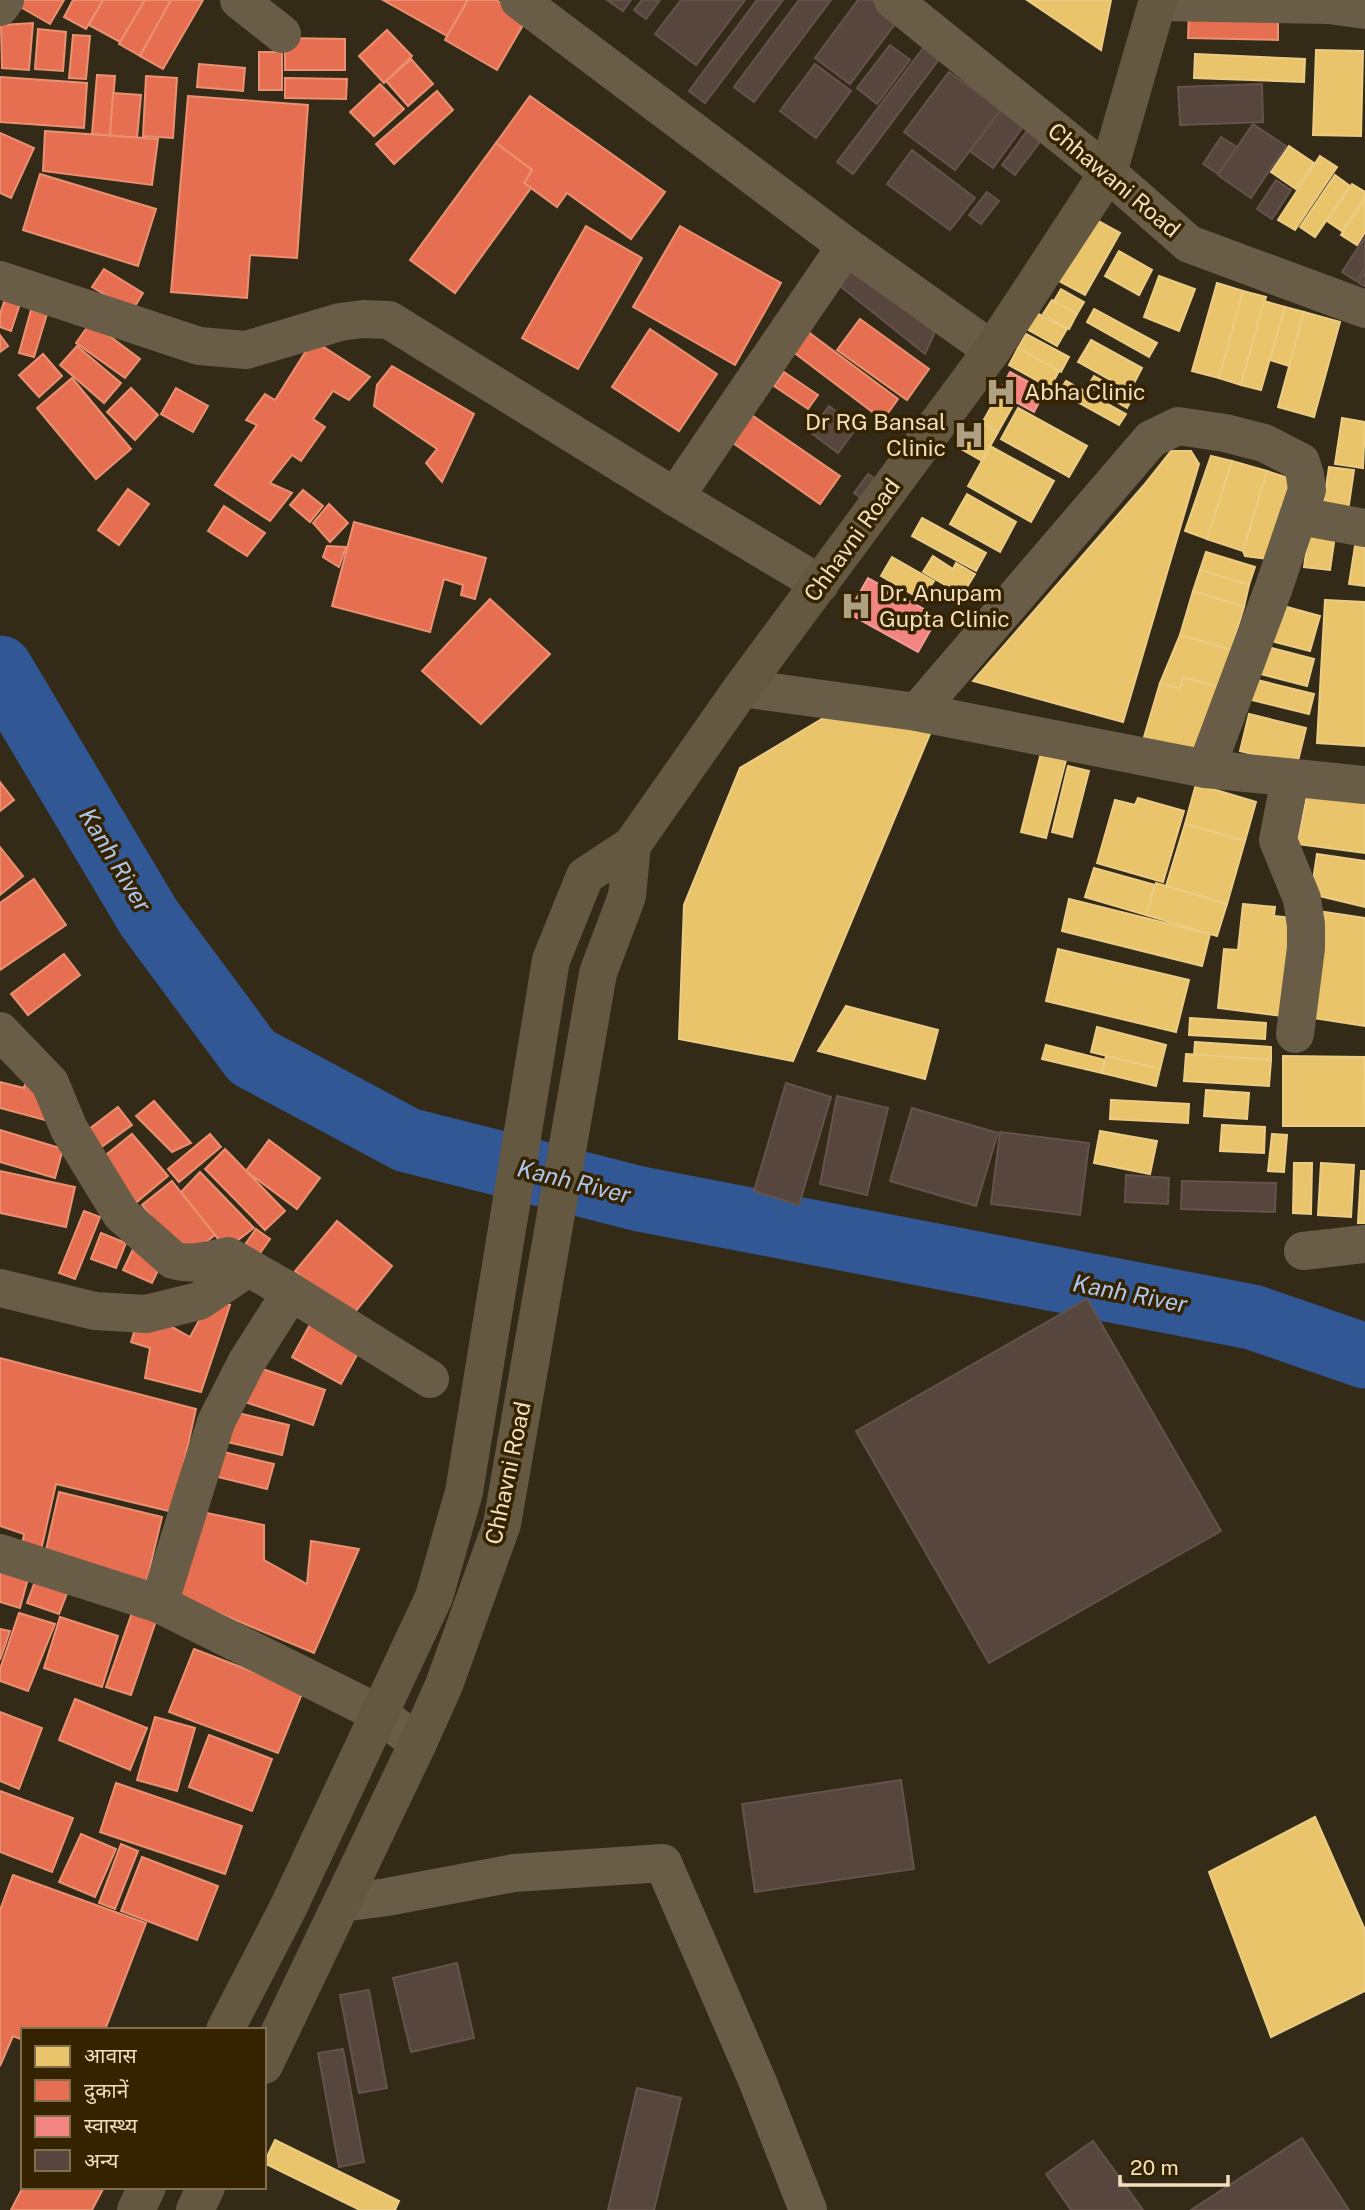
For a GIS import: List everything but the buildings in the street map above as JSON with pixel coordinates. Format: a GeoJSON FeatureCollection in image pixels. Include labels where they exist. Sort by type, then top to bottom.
{"type":"FeatureCollection","features":[{"type":"Feature","properties":{"kind":"main road","name":"Chhavni Road"},"geometry":{"type":"LineString","coordinates":[[226,2028],[287,1910],[434,1597],[464,1492],[551,960],[585,876],[632,845],[742,688],[992,350],[1108,173],[1158,1]]}},
{"type":"Feature","properties":{"kind":"main road","name":"Chhavni Road"},"geometry":{"type":"LineString","coordinates":[[266,2061],[444,1685],[502,1524],[598,973],[627,896],[632,845]]}},
{"type":"Feature","properties":{"kind":"main road"},"geometry":{"type":"LineString","coordinates":[[471,1447],[516,1453]]}},
{"type":"Feature","properties":{"kind":"main road"},"geometry":{"type":"LineString","coordinates":[[136,2210],[146,2189]]}},
{"type":"Feature","properties":{"kind":"main road"},"geometry":{"type":"LineString","coordinates":[[195,2210],[205,2189]]}},
{"type":"Feature","properties":{"kind":"street"},"geometry":{"type":"LineString","coordinates":[[0,7],[5,0]]}},
{"type":"Feature","properties":{"kind":"street"},"geometry":{"type":"LineString","coordinates":[[239,0],[282,33]]}},
{"type":"Feature","properties":{"kind":"street"},"geometry":{"type":"LineString","coordinates":[[519,0],[846,246],[992,350]]}},
{"type":"Feature","properties":{"kind":"street","name":"Chhawani Road"},"geometry":{"type":"LineString","coordinates":[[893,0],[1108,173],[1189,243],[1365,309]]}},
{"type":"Feature","properties":{"kind":"street"},"geometry":{"type":"LineString","coordinates":[[1158,1],[1329,5],[1365,10]]}},
{"type":"Feature","properties":{"kind":"street"},"geometry":{"type":"LineString","coordinates":[[675,497],[846,246]]}},
{"type":"Feature","properties":{"kind":"street"},"geometry":{"type":"LineString","coordinates":[[0,280],[199,345],[234,349],[246,350],[340,322],[389,320],[820,584]]}},
{"type":"Feature","properties":{"kind":"street"},"geometry":{"type":"LineString","coordinates":[[917,712],[1151,439],[1178,426],[1225,433],[1264,443],[1301,463],[1307,490],[1300,516],[1206,769]]}},
{"type":"Feature","properties":{"kind":"street"},"geometry":{"type":"LineString","coordinates":[[1300,516],[1365,527]]}},
{"type":"Feature","properties":{"kind":"street"},"geometry":{"type":"LineString","coordinates":[[742,688],[917,712],[1206,769],[1365,785]]}},
{"type":"Feature","properties":{"kind":"street"},"geometry":{"type":"LineString","coordinates":[[1290,778],[1278,840],[1302,899],[1306,925],[1306,948],[1295,1034]]}},
{"type":"Feature","properties":{"kind":"street"},"geometry":{"type":"LineString","coordinates":[[0,1031],[50,1083],[69,1129],[121,1214],[173,1260],[198,1263],[228,1256],[430,1379]]}},
{"type":"Feature","properties":{"kind":"street"},"geometry":{"type":"LineString","coordinates":[[1303,1251],[1365,1244]]}},
{"type":"Feature","properties":{"kind":"street"},"geometry":{"type":"LineString","coordinates":[[0,1288],[95,1311],[146,1314],[199,1301],[248,1268]]}},
{"type":"Feature","properties":{"kind":"street"},"geometry":{"type":"LineString","coordinates":[[159,1604],[216,1422],[246,1363],[291,1292]]}},
{"type":"Feature","properties":{"kind":"street"},"geometry":{"type":"LineString","coordinates":[[0,1553],[159,1604],[378,1713],[418,1743]]}},
{"type":"Feature","properties":{"kind":"street"},"geometry":{"type":"LineString","coordinates":[[342,1903],[514,1873],[663,1863],[757,2080],[808,2210]]}},
{"type":"Feature","properties":{"kind":"waterway","name":"Kanh River"},"geometry":{"type":"LineString","coordinates":[[0,668],[149,918],[252,1057],[407,1140],[640,1199],[1252,1317],[1365,1356]]}},
{"type":"Feature","properties":{"kind":"place","name":"Abha Clinic"},"geometry":{"type":"Point","coordinates":[1001,392]}},
{"type":"Feature","properties":{"kind":"place","name":"Dr RG Bansal Clinic"},"geometry":{"type":"Point","coordinates":[969,435]}},
{"type":"Feature","properties":{"kind":"place","name":"Dr. Anupam Gupta Clinic"},"geometry":{"type":"Point","coordinates":[856,606]}}]}
